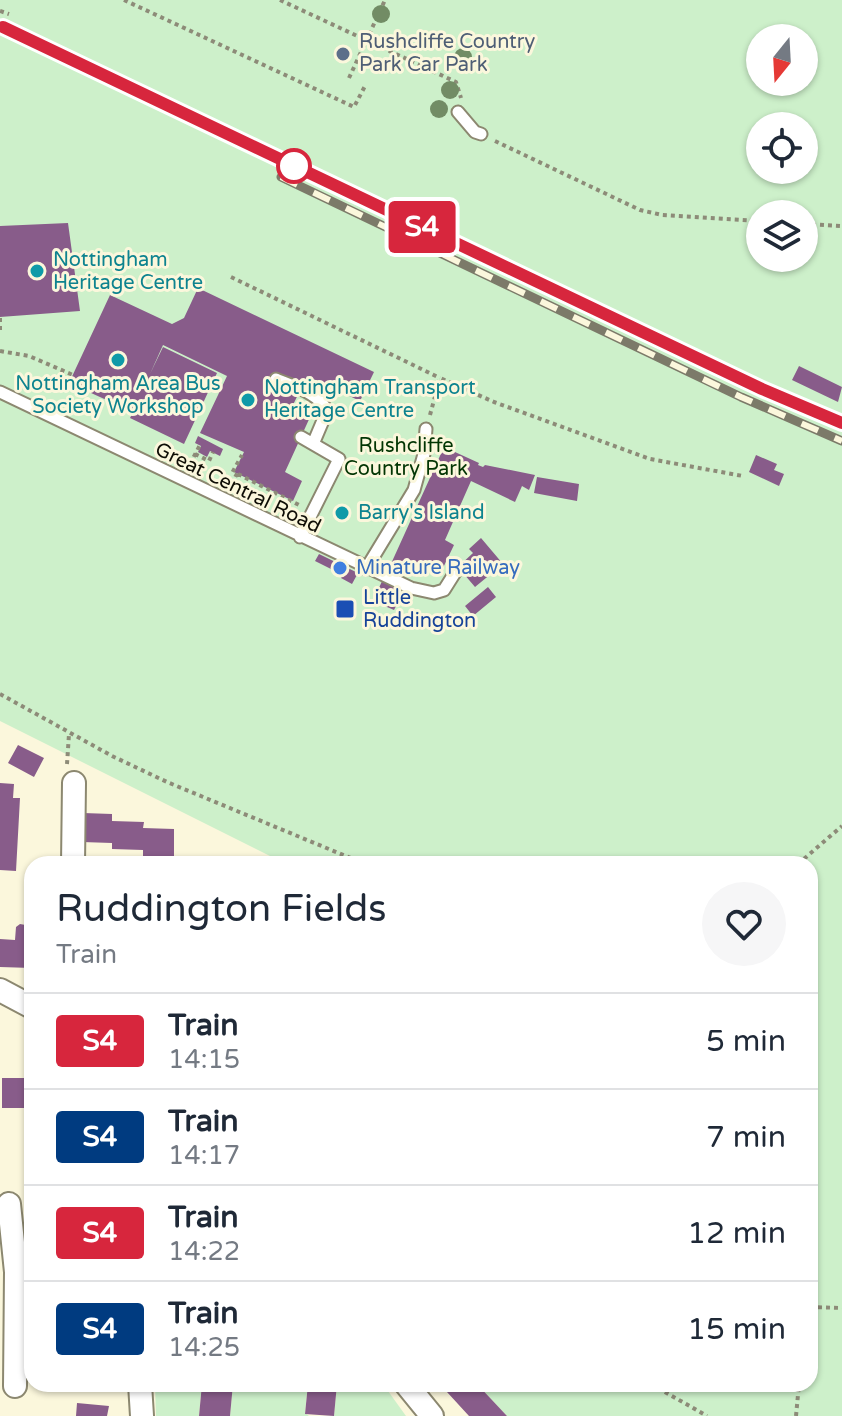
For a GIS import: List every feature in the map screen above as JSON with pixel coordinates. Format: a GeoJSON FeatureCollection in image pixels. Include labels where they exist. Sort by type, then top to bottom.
{"type":"FeatureCollection","features":[{"type":"Feature","properties":{"kind":"street"},"geometry":{"type":"LineString","coordinates":[[73,856],[74,783]]}},
{"type":"Feature","properties":{"kind":"street"},"geometry":{"type":"LineString","coordinates":[[0,990],[24,1003]]}},
{"type":"Feature","properties":{"kind":"street"},"geometry":{"type":"LineString","coordinates":[[9,1204],[22,1240],[16,1272],[15,1386]]}},
{"type":"Feature","properties":{"kind":"street"},"geometry":{"type":"LineString","coordinates":[[140,1392],[142,1416]]}},
{"type":"Feature","properties":{"kind":"street"},"geometry":{"type":"LineString","coordinates":[[412,1392],[432,1416]]}},
{"type":"Feature","properties":{"kind":"lane"},"geometry":{"type":"LineString","coordinates":[[458,112],[475,132],[481,134]]}},
{"type":"Feature","properties":{"kind":"lane"},"geometry":{"type":"LineString","coordinates":[[276,379],[315,396],[323,403],[327,411],[313,444]]}},
{"type":"Feature","properties":{"kind":"lane","name":"Great Central Road"},"geometry":{"type":"LineString","coordinates":[[0,392],[411,588],[434,593],[444,590],[456,571]]}},
{"type":"Feature","properties":{"kind":"lane"},"geometry":{"type":"LineString","coordinates":[[366,569],[414,490],[424,454],[426,429]]}},
{"type":"Feature","properties":{"kind":"lane"},"geometry":{"type":"LineString","coordinates":[[300,537],[339,459],[301,437]]}},
{"type":"Feature","properties":{"kind":"path"},"geometry":{"type":"LineString","coordinates":[[124,0],[354,107],[365,86]]}},
{"type":"Feature","properties":{"kind":"path"},"geometry":{"type":"LineString","coordinates":[[280,0],[456,82],[465,109],[481,134],[640,210],[662,215],[746,220]]}},
{"type":"Feature","properties":{"kind":"path"},"geometry":{"type":"LineString","coordinates":[[349,78],[385,0]]}},
{"type":"Feature","properties":{"kind":"path"},"geometry":{"type":"LineString","coordinates":[[0,11],[9,14]]}},
{"type":"Feature","properties":{"kind":"path"},"geometry":{"type":"LineString","coordinates":[[818,225],[842,226]]}},
{"type":"Feature","properties":{"kind":"path"},"geometry":{"type":"LineString","coordinates":[[231,277],[494,402],[650,459],[743,476]]}},
{"type":"Feature","properties":{"kind":"path"},"geometry":{"type":"LineString","coordinates":[[0,318],[0,333]]}},
{"type":"Feature","properties":{"kind":"path"},"geometry":{"type":"LineString","coordinates":[[0,351],[29,356],[73,375]]}},
{"type":"Feature","properties":{"kind":"path"},"geometry":{"type":"LineString","coordinates":[[426,429],[440,378]]}},
{"type":"Feature","properties":{"kind":"path"},"geometry":{"type":"LineString","coordinates":[[195,454],[209,461],[213,452]]}},
{"type":"Feature","properties":{"kind":"path"},"geometry":{"type":"LineString","coordinates":[[242,455],[232,473],[313,511]]}},
{"type":"Feature","properties":{"kind":"path"},"geometry":{"type":"LineString","coordinates":[[0,694],[69,734],[140,769],[346,856]]}},
{"type":"Feature","properties":{"kind":"path"},"geometry":{"type":"LineString","coordinates":[[807,856],[842,826]]}},
{"type":"Feature","properties":{"kind":"path"},"geometry":{"type":"LineString","coordinates":[[818,1307],[842,1308]]}},
{"type":"Feature","properties":{"kind":"path"},"geometry":{"type":"LineString","coordinates":[[665,1392],[707,1416]]}},
{"type":"Feature","properties":{"kind":"path"},"geometry":{"type":"LineString","coordinates":[[796,1416],[798,1392]]}},
{"type":"Feature","properties":{"kind":"green space","name":"Rushcliffe Country Park"},"geometry":{"type":"Polygon","coordinates":[[[0,0],[842,0],[842,1416],[507,1416],[484,1392],[818,1392],[818,856],[270,856],[0,721],[0,0]]]}},
{"type":"Feature","properties":{"kind":"green space"},"geometry":{"type":"Polygon","coordinates":[[[155,1392],[201,1392],[199,1416],[156,1416],[155,1392]]]}},
{"type":"Feature","properties":{"kind":"green space"},"geometry":{"type":"Polygon","coordinates":[[[232,1392],[307,1392],[305,1413],[309,1416],[230,1416],[232,1392]]]}},
{"type":"Feature","properties":{"kind":"green space"},"geometry":{"type":"Polygon","coordinates":[[[336,1392],[389,1392],[406,1416],[334,1416],[336,1392]]]}},
{"type":"Feature","properties":{"kind":"building","name":"Nottingham Heritage Centre"},"geometry":{"type":"Polygon","coordinates":[[[68,223],[80,311],[0,317],[0,226],[68,223]]]}},
{"type":"Feature","properties":{"kind":"building"},"geometry":{"type":"Polygon","coordinates":[[[198,288],[374,372],[360,401],[307,376],[292,407],[311,415],[285,472],[302,481],[293,501],[234,472],[244,452],[200,433],[227,376],[163,345],[150,374],[163,347],[217,373],[184,444],[130,418],[133,412],[69,383],[110,295],[172,324],[184,318],[198,288]]]}},
{"type":"Feature","properties":{"kind":"building"},"geometry":{"type":"Polygon","coordinates":[[[799,366],[842,387],[838,402],[792,380],[799,366]]]}},
{"type":"Feature","properties":{"kind":"building"},"geometry":{"type":"Polygon","coordinates":[[[198,436],[223,449],[220,456],[210,451],[207,457],[198,452],[201,446],[195,443],[198,436]]]}},
{"type":"Feature","properties":{"kind":"building"},"geometry":{"type":"Polygon","coordinates":[[[444,447],[483,467],[535,475],[529,490],[522,486],[515,502],[471,481],[445,540],[454,545],[442,570],[424,561],[416,577],[390,566],[444,447]]]}},
{"type":"Feature","properties":{"kind":"building"},"geometry":{"type":"Polygon","coordinates":[[[756,455],[777,464],[774,470],[784,474],[779,486],[749,472],[756,455]]]}},
{"type":"Feature","properties":{"kind":"building"},"geometry":{"type":"Polygon","coordinates":[[[537,477],[579,484],[577,501],[534,493],[537,477]]]}},
{"type":"Feature","properties":{"kind":"building","name":"Barry's Island"},"geometry":{"type":"Polygon","coordinates":[[[338,505],[350,511],[346,520],[333,514],[338,505]]]}},
{"type":"Feature","properties":{"kind":"building"},"geometry":{"type":"Polygon","coordinates":[[[481,538],[503,564],[475,587],[458,567],[473,553],[469,549],[481,538]]]}},
{"type":"Feature","properties":{"kind":"building"},"geometry":{"type":"Polygon","coordinates":[[[319,554],[358,573],[352,584],[341,578],[343,575],[315,561],[319,554]]]}},
{"type":"Feature","properties":{"kind":"building"},"geometry":{"type":"Polygon","coordinates":[[[383,579],[405,589],[394,610],[373,601],[383,579]]]}},
{"type":"Feature","properties":{"kind":"building"},"geometry":{"type":"Polygon","coordinates":[[[488,587],[496,597],[473,616],[465,606],[488,587]]]}},
{"type":"Feature","properties":{"kind":"building"},"geometry":{"type":"Polygon","coordinates":[[[18,745],[44,758],[34,777],[8,763],[18,745]]]}},
{"type":"Feature","properties":{"kind":"building"},"geometry":{"type":"Polygon","coordinates":[[[0,783],[14,784],[13,798],[20,798],[16,871],[0,870],[0,783]]]}},
{"type":"Feature","properties":{"kind":"building"},"geometry":{"type":"Polygon","coordinates":[[[83,813],[112,814],[112,821],[144,822],[143,828],[174,829],[174,856],[143,856],[143,850],[112,849],[112,843],[82,842],[83,813]]]}},
{"type":"Feature","properties":{"kind":"building"},"geometry":{"type":"Polygon","coordinates":[[[24,925],[24,968],[0,967],[0,939],[15,940],[16,927],[24,925]]]}},
{"type":"Feature","properties":{"kind":"building"},"geometry":{"type":"Polygon","coordinates":[[[2,1078],[24,1078],[24,1108],[2,1108],[2,1078]]]}},
{"type":"Feature","properties":{"kind":"building"},"geometry":{"type":"Polygon","coordinates":[[[201,1392],[232,1392],[230,1416],[199,1416],[201,1392]]]}},
{"type":"Feature","properties":{"kind":"building"},"geometry":{"type":"Polygon","coordinates":[[[307,1392],[336,1392],[334,1416],[305,1414],[307,1392]]]}},
{"type":"Feature","properties":{"kind":"building"},"geometry":{"type":"Polygon","coordinates":[[[447,1392],[484,1392],[507,1416],[469,1416],[447,1392]]]}},
{"type":"Feature","properties":{"kind":"building"},"geometry":{"type":"Polygon","coordinates":[[[77,1403],[109,1406],[107,1416],[76,1416],[77,1403]]]}},
{"type":"Feature","properties":{"kind":"railway"},"geometry":{"type":"LineString","coordinates":[[3,27],[762,389],[842,423]]}},
{"type":"Feature","properties":{"kind":"railway"},"geometry":{"type":"LineString","coordinates":[[281,177],[741,397],[842,441]]}},
{"type":"Feature","properties":{"kind":"train","name":"S4"},"geometry":{"type":"LineString","coordinates":[[3,27],[762,389],[842,423]]}},
{"type":"Feature","properties":{"kind":"place","name":"Rushcliffe Country Park Car Park"},"geometry":{"type":"Point","coordinates":[343,54]}},
{"type":"Feature","properties":{"kind":"place","name":"Nottingham Heritage Centre"},"geometry":{"type":"Point","coordinates":[37,271]}},
{"type":"Feature","properties":{"kind":"place","name":"Nottingham Area Bus Society Workshop"},"geometry":{"type":"Point","coordinates":[118,360]}},
{"type":"Feature","properties":{"kind":"place","name":"Nottingham Transport Heritage Centre"},"geometry":{"type":"Point","coordinates":[248,400]}},
{"type":"Feature","properties":{"kind":"place","name":"Barry's Island"},"geometry":{"type":"Point","coordinates":[342,513]}},
{"type":"Feature","properties":{"kind":"place","name":"Minature Railway"},"geometry":{"type":"Point","coordinates":[340,568]}},
{"type":"Feature","properties":{"kind":"place","name":"Little Ruddington"},"geometry":{"type":"Point","coordinates":[345,609]}}]}
